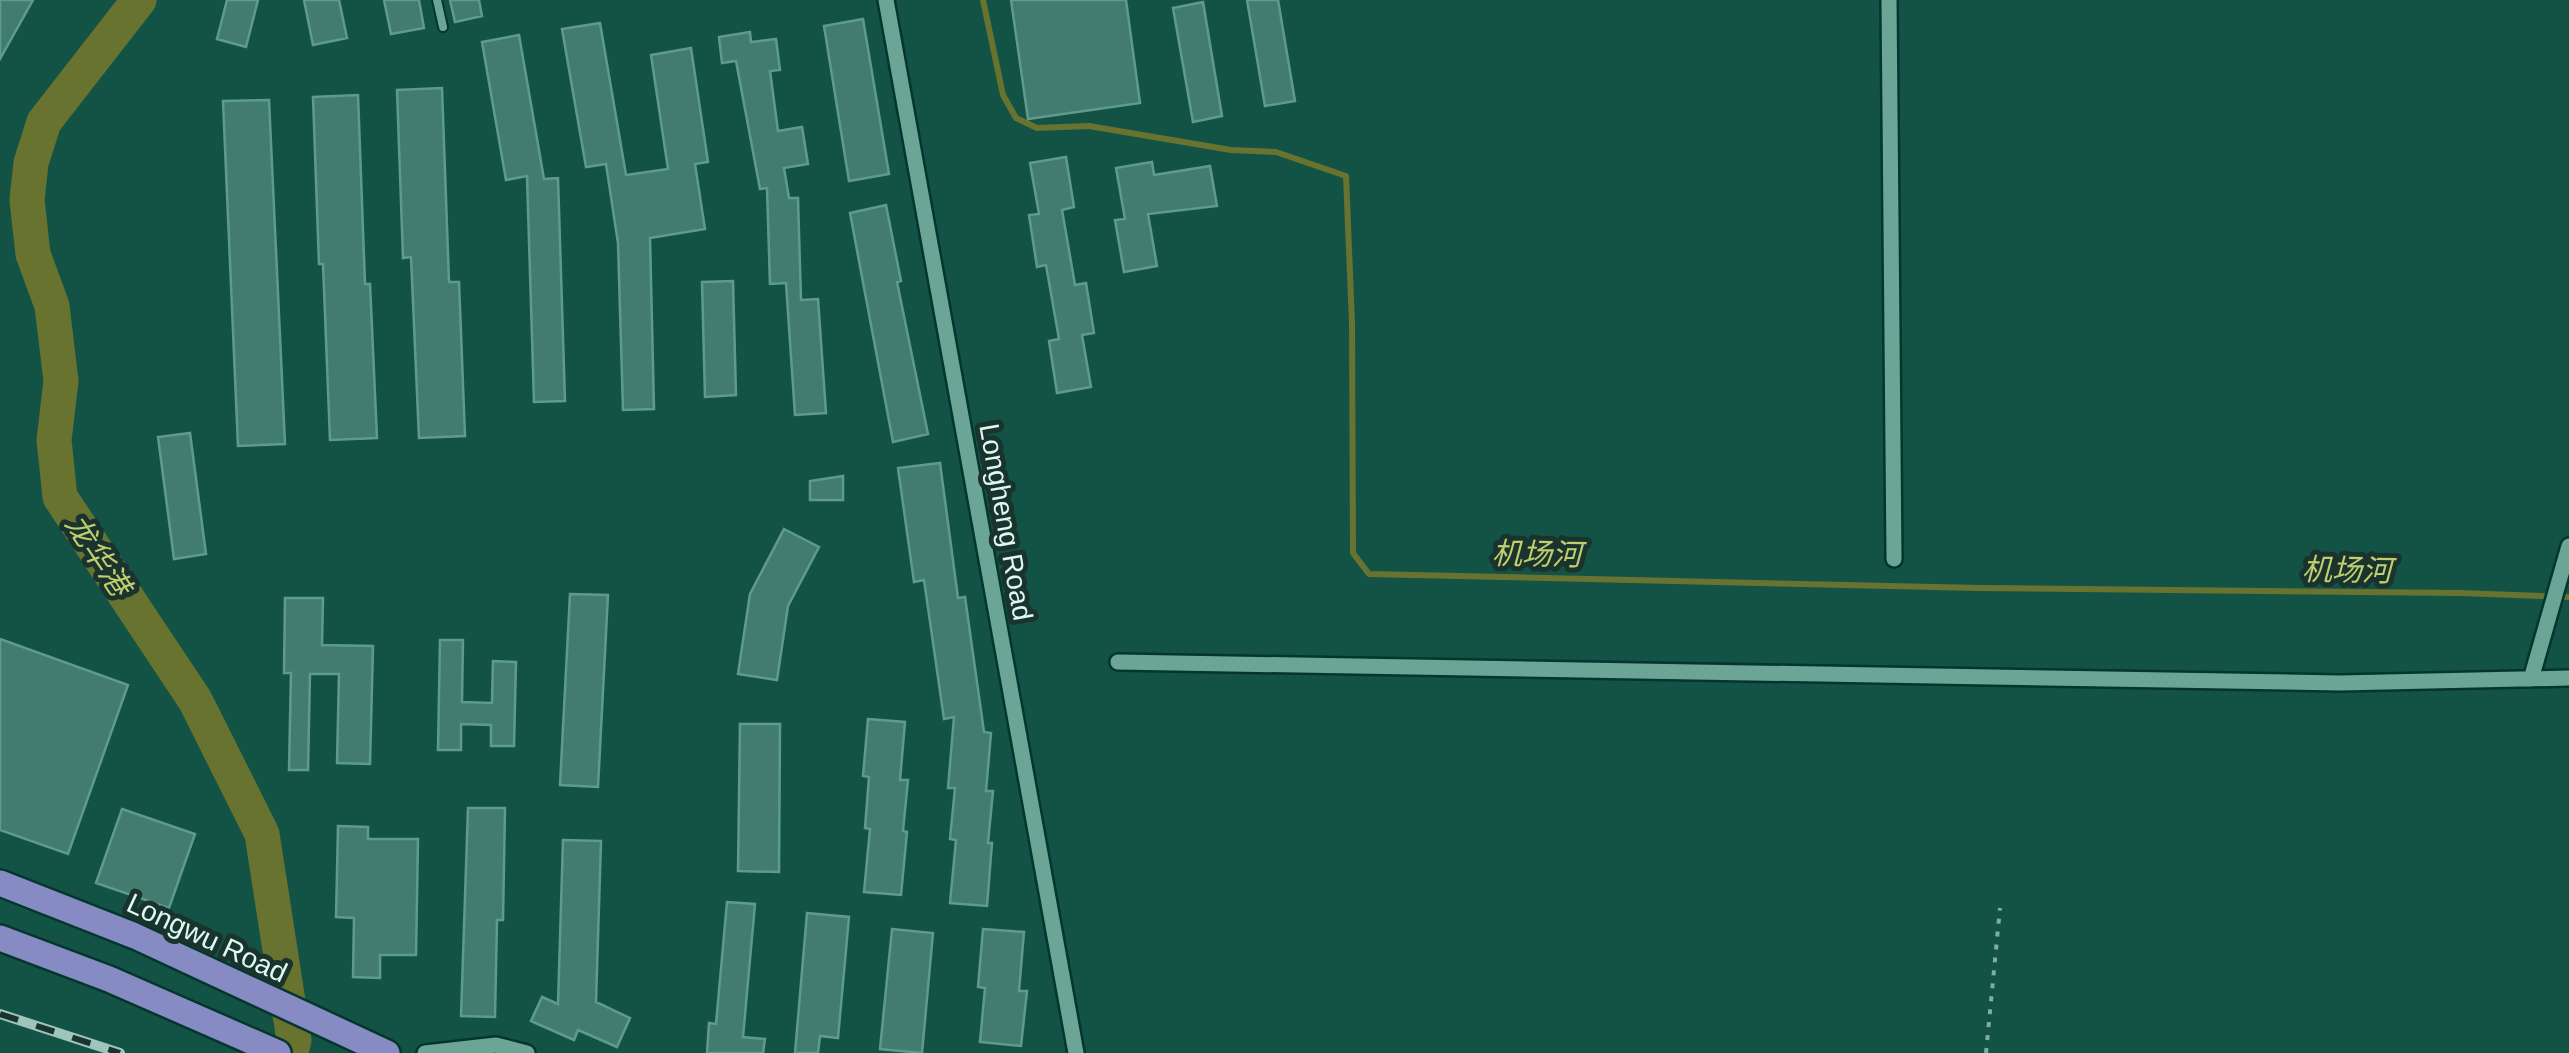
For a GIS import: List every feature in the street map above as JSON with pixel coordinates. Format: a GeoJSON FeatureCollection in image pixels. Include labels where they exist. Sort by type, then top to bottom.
{"type":"FeatureCollection","features":[{"type":"Feature","properties":{"kind":"main road","name":"Longwu Road"},"geometry":{"type":"LineString","coordinates":[[0,883],[134,936],[387,1053]]}},
{"type":"Feature","properties":{"kind":"main road"},"geometry":{"type":"LineString","coordinates":[[0,938],[108,979],[278,1053]]}},
{"type":"Feature","properties":{"kind":"street","name":"Longheng Road"},"geometry":{"type":"LineString","coordinates":[[886,0],[1076,1053]]}},
{"type":"Feature","properties":{"kind":"street"},"geometry":{"type":"LineString","coordinates":[[1889,0],[1894,558]]}},
{"type":"Feature","properties":{"kind":"street"},"geometry":{"type":"LineString","coordinates":[[2531,679],[2569,546]]}},
{"type":"Feature","properties":{"kind":"street"},"geometry":{"type":"LineString","coordinates":[[1118,662],[2340,683],[2569,678]]}},
{"type":"Feature","properties":{"kind":"street"},"geometry":{"type":"LineString","coordinates":[[426,1053],[496,1046],[527,1053]]}},
{"type":"Feature","properties":{"kind":"lane"},"geometry":{"type":"LineString","coordinates":[[437,0],[442,28]]}},
{"type":"Feature","properties":{"kind":"path"},"geometry":{"type":"LineString","coordinates":[[1986,1053],[2000,908]]}},
{"type":"Feature","properties":{"kind":"building"},"geometry":{"type":"Polygon","coordinates":[[[0,0],[33,0],[0,59],[0,0]]]}},
{"type":"Feature","properties":{"kind":"building"},"geometry":{"type":"Polygon","coordinates":[[[227,0],[258,0],[246,47],[217,39],[227,0]]]}},
{"type":"Feature","properties":{"kind":"building"},"geometry":{"type":"Polygon","coordinates":[[[304,0],[339,0],[347,38],[313,45],[304,0]]]}},
{"type":"Feature","properties":{"kind":"building"},"geometry":{"type":"Polygon","coordinates":[[[384,0],[419,0],[424,28],[391,34],[384,0]]]}},
{"type":"Feature","properties":{"kind":"building"},"geometry":{"type":"Polygon","coordinates":[[[450,0],[479,0],[482,16],[455,22],[450,0]]]}},
{"type":"Feature","properties":{"kind":"building"},"geometry":{"type":"Polygon","coordinates":[[[1011,0],[1126,0],[1140,103],[1028,119],[1011,0]]]}},
{"type":"Feature","properties":{"kind":"building"},"geometry":{"type":"Polygon","coordinates":[[[1247,0],[1278,0],[1295,101],[1265,106],[1247,0]]]}},
{"type":"Feature","properties":{"kind":"building"},"geometry":{"type":"Polygon","coordinates":[[[1203,2],[1222,116],[1193,122],[1173,8],[1203,2]]]}},
{"type":"Feature","properties":{"kind":"building"},"geometry":{"type":"Polygon","coordinates":[[[863,19],[889,174],[849,181],[824,26],[863,19]]]}},
{"type":"Feature","properties":{"kind":"building"},"geometry":{"type":"Polygon","coordinates":[[[600,23],[626,175],[668,169],[651,55],[691,48],[708,162],[695,164],[705,229],[650,238],[654,409],[623,410],[618,243],[606,164],[586,167],[562,29],[600,23]]]}},
{"type":"Feature","properties":{"kind":"building"},"geometry":{"type":"Polygon","coordinates":[[[750,32],[751,42],[776,39],[780,70],[770,71],[778,131],[802,127],[808,164],[784,168],[789,198],[798,198],[801,300],[818,299],[826,413],[795,415],[786,283],[770,284],[767,188],[760,189],[736,61],[722,63],[719,37],[750,32]]]}},
{"type":"Feature","properties":{"kind":"building"},"geometry":{"type":"Polygon","coordinates":[[[519,35],[544,179],[558,178],[565,401],[534,402],[527,176],[506,180],[482,42],[519,35]]]}},
{"type":"Feature","properties":{"kind":"building"},"geometry":{"type":"Polygon","coordinates":[[[442,88],[449,282],[459,282],[465,436],[419,438],[411,257],[403,258],[397,90],[442,88]]]}},
{"type":"Feature","properties":{"kind":"building"},"geometry":{"type":"Polygon","coordinates":[[[358,95],[365,284],[370,284],[377,438],[330,440],[313,97],[358,95]]]}},
{"type":"Feature","properties":{"kind":"building"},"geometry":{"type":"Polygon","coordinates":[[[269,100],[285,444],[238,446],[223,101],[269,100]]]}},
{"type":"Feature","properties":{"kind":"building"},"geometry":{"type":"Polygon","coordinates":[[[1066,157],[1074,207],[1062,210],[1075,285],[1086,283],[1094,333],[1082,335],[1091,387],[1057,393],[1049,341],[1059,339],[1046,265],[1037,267],[1029,215],[1039,214],[1030,163],[1066,157]]]}},
{"type":"Feature","properties":{"kind":"building"},"geometry":{"type":"Polygon","coordinates":[[[1152,162],[1154,175],[1210,166],[1217,206],[1148,214],[1157,266],[1124,272],[1115,220],[1125,219],[1116,168],[1152,162]]]}},
{"type":"Feature","properties":{"kind":"building"},"geometry":{"type":"Polygon","coordinates":[[[886,205],[901,281],[897,282],[928,434],[893,442],[850,213],[886,205]]]}},
{"type":"Feature","properties":{"kind":"building"},"geometry":{"type":"Polygon","coordinates":[[[733,281],[736,395],[705,397],[702,282],[733,281]]]}},
{"type":"Feature","properties":{"kind":"building"},"geometry":{"type":"Polygon","coordinates":[[[190,433],[206,554],[174,559],[158,437],[190,433]]]}},
{"type":"Feature","properties":{"kind":"building"},"geometry":{"type":"Polygon","coordinates":[[[940,463],[958,598],[965,597],[984,732],[991,733],[986,791],[993,791],[987,906],[950,903],[956,840],[950,839],[955,788],[948,788],[954,717],[944,719],[924,580],[914,582],[898,468],[940,463]]]}},
{"type":"Feature","properties":{"kind":"building"},"geometry":{"type":"Polygon","coordinates":[[[843,476],[843,500],[810,500],[810,481],[843,476]]]}},
{"type":"Feature","properties":{"kind":"building"},"geometry":{"type":"Polygon","coordinates":[[[784,529],[819,547],[788,606],[777,680],[738,674],[750,594],[784,529]]]}},
{"type":"Feature","properties":{"kind":"building"},"geometry":{"type":"Polygon","coordinates":[[[570,594],[608,595],[598,787],[560,785],[570,594]]]}},
{"type":"Feature","properties":{"kind":"building"},"geometry":{"type":"Polygon","coordinates":[[[285,598],[323,598],[322,645],[373,646],[370,764],[337,763],[339,674],[310,674],[308,770],[289,770],[291,673],[284,673],[285,598]]]}},
{"type":"Feature","properties":{"kind":"building"},"geometry":{"type":"Polygon","coordinates":[[[0,639],[128,685],[68,854],[0,830],[0,639]]]}},
{"type":"Feature","properties":{"kind":"building"},"geometry":{"type":"Polygon","coordinates":[[[440,640],[463,640],[462,702],[492,703],[493,661],[516,662],[514,746],[491,746],[491,725],[461,724],[461,750],[438,750],[440,640]]]}},
{"type":"Feature","properties":{"kind":"building"},"geometry":{"type":"Polygon","coordinates":[[[868,719],[905,722],[900,780],[908,780],[903,831],[907,832],[901,895],[864,892],[870,829],[865,828],[869,777],[863,776],[868,719]]]}},
{"type":"Feature","properties":{"kind":"building"},"geometry":{"type":"Polygon","coordinates":[[[740,724],[780,724],[779,872],[738,871],[740,724]]]}},
{"type":"Feature","properties":{"kind":"building"},"geometry":{"type":"Polygon","coordinates":[[[468,808],[505,808],[503,920],[497,920],[495,1017],[461,1016],[468,808]]]}},
{"type":"Feature","properties":{"kind":"building"},"geometry":{"type":"Polygon","coordinates":[[[122,809],[195,834],[169,908],[96,883],[122,809]]]}},
{"type":"Feature","properties":{"kind":"building"},"geometry":{"type":"Polygon","coordinates":[[[338,826],[368,827],[368,839],[418,839],[416,955],[380,955],[380,978],[353,977],[354,918],[336,917],[338,826]]]}},
{"type":"Feature","properties":{"kind":"building"},"geometry":{"type":"Polygon","coordinates":[[[563,840],[601,841],[596,1002],[630,1018],[617,1047],[578,1030],[574,1040],[531,1021],[542,997],[558,1004],[563,840]]]}},
{"type":"Feature","properties":{"kind":"building"},"geometry":{"type":"Polygon","coordinates":[[[727,902],[755,904],[743,1037],[765,1039],[763,1053],[707,1053],[709,1023],[716,1024],[727,902]]]}},
{"type":"Feature","properties":{"kind":"building"},"geometry":{"type":"Polygon","coordinates":[[[807,913],[849,917],[838,1038],[820,1036],[818,1053],[795,1053],[807,913]]]}},
{"type":"Feature","properties":{"kind":"building"},"geometry":{"type":"Polygon","coordinates":[[[892,929],[933,933],[922,1053],[880,1049],[892,929]]]}},
{"type":"Feature","properties":{"kind":"building"},"geometry":{"type":"Polygon","coordinates":[[[983,929],[1024,932],[1019,991],[1027,991],[1021,1046],[980,1042],[985,988],[978,987],[983,929]]]}},
{"type":"Feature","properties":{"kind":"waterway","name":"龙华港"},"geometry":{"type":"LineString","coordinates":[[139,0],[44,122],[31,163],[27,200],[33,254],[52,306],[61,381],[54,440],[60,497],[195,700],[262,834],[294,1040],[291,1053]]}},
{"type":"Feature","properties":{"kind":"waterway","name":"机场河"},"geometry":{"type":"LineString","coordinates":[[983,0],[1003,95],[1016,118],[1037,128],[1089,126],[1231,150],[1276,152],[1346,176],[1352,323],[1353,553],[1369,574],[2569,597]]}},
{"type":"Feature","properties":{"kind":"railway"},"geometry":{"type":"LineString","coordinates":[[0,1014],[120,1053]]}}]}
